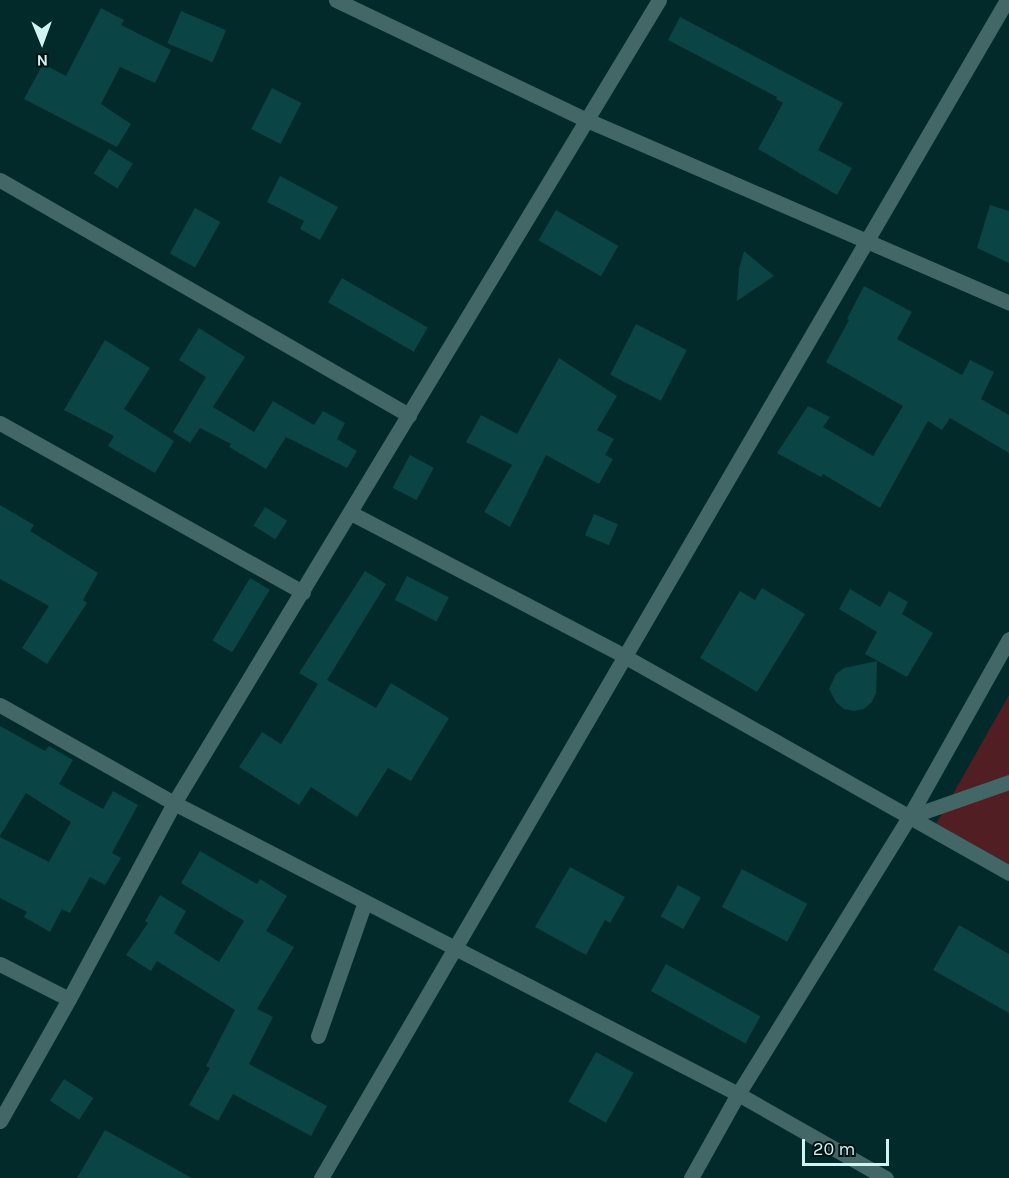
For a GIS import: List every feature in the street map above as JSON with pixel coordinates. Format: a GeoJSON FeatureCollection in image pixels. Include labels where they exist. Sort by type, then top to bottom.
{"type":"FeatureCollection","features":[{"type":"Feature","properties":{"kind":"street"},"geometry":{"type":"LineString","coordinates":[[336,0],[587,120],[1009,303]]}},
{"type":"Feature","properties":{"kind":"street"},"geometry":{"type":"LineString","coordinates":[[0,1121],[69,999],[174,803],[659,0]]}},
{"type":"Feature","properties":{"kind":"street"},"geometry":{"type":"LineString","coordinates":[[321,1178],[458,948],[624,656],[1007,0]]}},
{"type":"Feature","properties":{"kind":"street"},"geometry":{"type":"LineString","coordinates":[[0,180],[409,415]]}},
{"type":"Feature","properties":{"kind":"street"},"geometry":{"type":"LineString","coordinates":[[0,423],[303,592]]}},
{"type":"Feature","properties":{"kind":"street"},"geometry":{"type":"LineString","coordinates":[[351,513],[624,656],[1009,873]]}},
{"type":"Feature","properties":{"kind":"street"},"geometry":{"type":"LineString","coordinates":[[691,1178],[738,1094],[909,817],[1009,639]]}},
{"type":"Feature","properties":{"kind":"street"},"geometry":{"type":"LineString","coordinates":[[0,705],[174,803],[738,1094],[886,1178]]}},
{"type":"Feature","properties":{"kind":"street"},"geometry":{"type":"LineString","coordinates":[[909,817],[1009,782]]}},
{"type":"Feature","properties":{"kind":"street"},"geometry":{"type":"LineString","coordinates":[[318,1036],[365,902]]}},
{"type":"Feature","properties":{"kind":"street"},"geometry":{"type":"LineString","coordinates":[[0,964],[69,999]]}},
{"type":"Feature","properties":{"kind":"shaded area"},"geometry":{"type":"Polygon","coordinates":[[[1009,695],[1009,865],[936,824],[1009,695]]]}},
{"type":"Feature","properties":{"kind":"building"},"geometry":{"type":"Polygon","coordinates":[[[101,8],[124,20],[121,25],[171,50],[155,83],[120,67],[101,104],[131,124],[117,147],[24,99],[43,64],[66,76],[101,8]]]}},
{"type":"Feature","properties":{"kind":"building"},"geometry":{"type":"Polygon","coordinates":[[[181,11],[226,30],[212,62],[167,43],[181,11]]]}},
{"type":"Feature","properties":{"kind":"building"},"geometry":{"type":"Polygon","coordinates":[[[680,17],[843,103],[818,150],[852,168],[837,195],[758,149],[783,103],[776,99],[777,97],[668,40],[680,17]]]}},
{"type":"Feature","properties":{"kind":"building"},"geometry":{"type":"Polygon","coordinates":[[[272,88],[301,103],[281,144],[251,129],[272,88]]]}},
{"type":"Feature","properties":{"kind":"building"},"geometry":{"type":"Polygon","coordinates":[[[109,149],[133,164],[117,188],[94,174],[109,149]]]}},
{"type":"Feature","properties":{"kind":"building"},"geometry":{"type":"Polygon","coordinates":[[[280,176],[338,207],[320,240],[300,229],[304,221],[267,202],[280,176]]]}},
{"type":"Feature","properties":{"kind":"building"},"geometry":{"type":"Polygon","coordinates":[[[990,205],[1009,211],[1009,263],[977,248],[990,205]]]}},
{"type":"Feature","properties":{"kind":"building"},"geometry":{"type":"Polygon","coordinates":[[[195,208],[220,222],[195,268],[170,253],[195,208]]]}},
{"type":"Feature","properties":{"kind":"building"},"geometry":{"type":"Polygon","coordinates":[[[556,210],[618,246],[601,276],[538,240],[556,210]]]}},
{"type":"Feature","properties":{"kind":"building"},"geometry":{"type":"Polygon","coordinates":[[[744,251],[774,276],[737,301],[739,269],[744,251]]]}},
{"type":"Feature","properties":{"kind":"building"},"geometry":{"type":"Polygon","coordinates":[[[342,278],[428,328],[414,352],[328,302],[342,278]]]}},
{"type":"Feature","properties":{"kind":"building"},"geometry":{"type":"Polygon","coordinates":[[[864,286],[912,312],[897,339],[962,375],[970,360],[994,372],[981,399],[1009,415],[1009,453],[950,418],[942,430],[928,421],[880,508],[823,474],[821,477],[777,453],[808,406],[830,417],[823,427],[873,456],[903,406],[826,362],[864,286]]]}},
{"type":"Feature","properties":{"kind":"building"},"geometry":{"type":"Polygon","coordinates":[[[636,324],[687,350],[661,401],[610,375],[636,324]]]}},
{"type":"Feature","properties":{"kind":"building"},"geometry":{"type":"Polygon","coordinates":[[[199,328],[245,357],[213,407],[254,432],[273,401],[314,425],[323,411],[345,423],[337,439],[357,451],[347,468],[286,437],[266,469],[229,447],[231,444],[200,428],[190,443],[173,432],[206,377],[179,360],[199,328]]]}},
{"type":"Feature","properties":{"kind":"building"},"geometry":{"type":"Polygon","coordinates":[[[105,340],[150,368],[124,409],[174,441],[155,473],[108,446],[114,436],[64,410],[105,340]]]}},
{"type":"Feature","properties":{"kind":"building"},"geometry":{"type":"Polygon","coordinates":[[[559,358],[617,396],[597,430],[614,439],[605,455],[613,459],[599,484],[546,455],[510,527],[484,512],[512,465],[466,442],[481,415],[517,434],[559,358]]]}},
{"type":"Feature","properties":{"kind":"building"},"geometry":{"type":"Polygon","coordinates":[[[410,455],[434,468],[416,500],[393,488],[410,455]]]}},
{"type":"Feature","properties":{"kind":"building"},"geometry":{"type":"Polygon","coordinates":[[[0,505],[34,525],[30,531],[98,573],[83,600],[87,603],[47,664],[22,648],[49,606],[0,579],[0,505]]]}},
{"type":"Feature","properties":{"kind":"building"},"geometry":{"type":"Polygon","coordinates":[[[265,507],[287,521],[275,539],[253,526],[265,507]]]}},
{"type":"Feature","properties":{"kind":"building"},"geometry":{"type":"Polygon","coordinates":[[[594,514],[618,524],[609,545],[585,535],[594,514]]]}},
{"type":"Feature","properties":{"kind":"building"},"geometry":{"type":"Polygon","coordinates":[[[365,571],[386,584],[327,680],[376,708],[391,683],[449,718],[411,781],[388,768],[357,817],[311,787],[299,805],[239,767],[262,732],[281,744],[318,684],[299,673],[365,571]]]}},
{"type":"Feature","properties":{"kind":"building"},"geometry":{"type":"Polygon","coordinates":[[[407,576],[449,597],[437,621],[395,600],[407,576]]]}},
{"type":"Feature","properties":{"kind":"building"},"geometry":{"type":"Polygon","coordinates":[[[250,578],[270,590],[232,652],[212,641],[250,578]]]}},
{"type":"Feature","properties":{"kind":"building"},"geometry":{"type":"Polygon","coordinates":[[[762,588],[805,614],[757,692],[700,658],[740,591],[755,600],[762,588]]]}},
{"type":"Feature","properties":{"kind":"building"},"geometry":{"type":"Polygon","coordinates":[[[850,589],[880,607],[889,591],[908,602],[902,614],[933,633],[907,677],[865,654],[877,632],[839,609],[850,589]]]}},
{"type":"Feature","properties":{"kind":"building"},"geometry":{"type":"Polygon","coordinates":[[[877,661],[876,693],[872,702],[864,709],[854,711],[844,709],[836,702],[829,689],[836,674],[844,668],[877,661]]]}},
{"type":"Feature","properties":{"kind":"building"},"geometry":{"type":"Polygon","coordinates":[[[0,726],[45,751],[49,746],[73,760],[59,784],[103,809],[113,791],[138,805],[112,853],[121,858],[105,885],[90,877],[70,913],[62,909],[50,932],[24,917],[27,912],[0,898],[0,837],[49,862],[71,822],[26,793],[0,836],[0,726]]]}},
{"type":"Feature","properties":{"kind":"building"},"geometry":{"type":"Polygon","coordinates":[[[200,851],[257,884],[260,879],[287,896],[266,931],[294,947],[257,1009],[273,1017],[249,1064],[327,1106],[311,1136],[233,1094],[218,1121],[189,1105],[210,1068],[206,1066],[235,1010],[157,961],[151,971],[126,955],[148,923],[145,921],[160,895],[186,911],[174,933],[219,962],[244,921],[181,883],[200,851]]]}},
{"type":"Feature","properties":{"kind":"building"},"geometry":{"type":"Polygon","coordinates":[[[570,867],[625,897],[610,923],[605,920],[586,955],[535,927],[570,867]]]}},
{"type":"Feature","properties":{"kind":"building"},"geometry":{"type":"Polygon","coordinates":[[[742,869],[807,904],[787,942],[722,907],[742,869]]]}},
{"type":"Feature","properties":{"kind":"building"},"geometry":{"type":"Polygon","coordinates":[[[678,885],[701,898],[683,929],[661,916],[678,885]]]}},
{"type":"Feature","properties":{"kind":"building"},"geometry":{"type":"Polygon","coordinates":[[[959,925],[1009,954],[1009,1013],[933,970],[959,925]]]}},
{"type":"Feature","properties":{"kind":"building"},"geometry":{"type":"Polygon","coordinates":[[[666,964],[760,1016],[745,1043],[651,991],[666,964]]]}},
{"type":"Feature","properties":{"kind":"building"},"geometry":{"type":"Polygon","coordinates":[[[596,1052],[634,1073],[606,1123],[568,1102],[596,1052]]]}},
{"type":"Feature","properties":{"kind":"building"},"geometry":{"type":"Polygon","coordinates":[[[64,1079],[93,1098],[79,1120],[50,1101],[64,1079]]]}},
{"type":"Feature","properties":{"kind":"building"},"geometry":{"type":"Polygon","coordinates":[[[105,1130],[192,1178],[77,1178],[105,1130]]]}}]}
